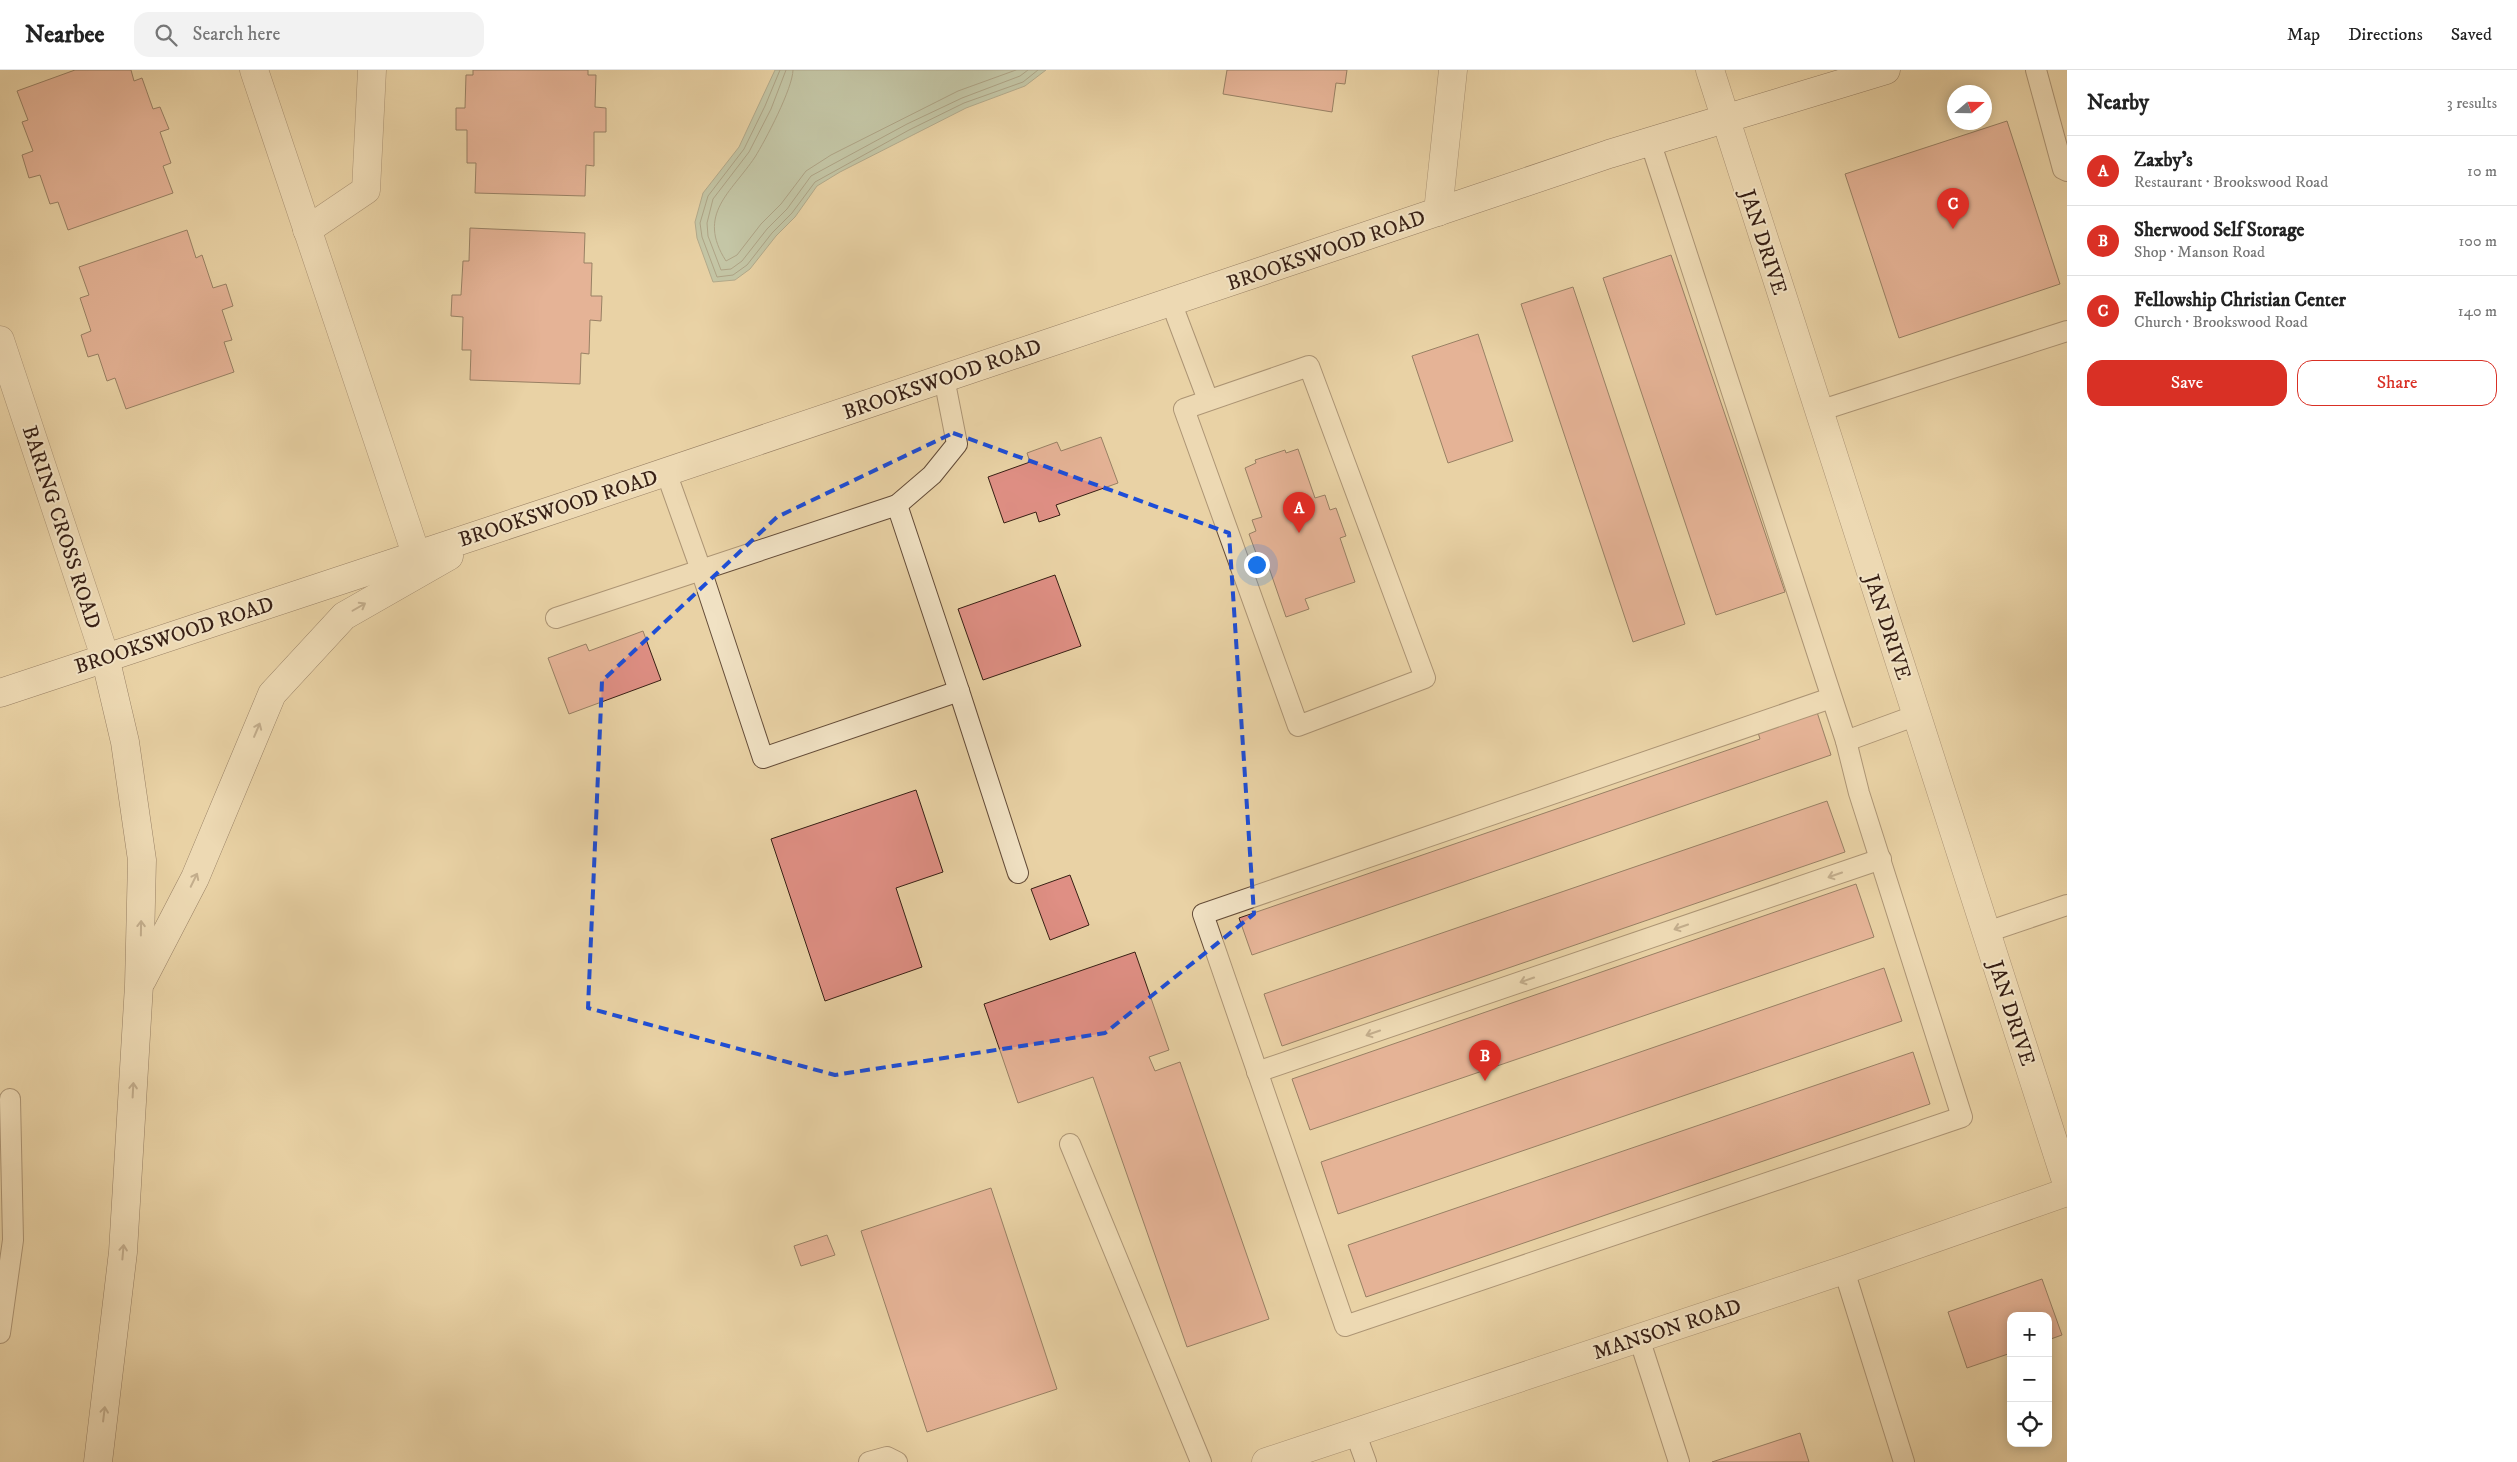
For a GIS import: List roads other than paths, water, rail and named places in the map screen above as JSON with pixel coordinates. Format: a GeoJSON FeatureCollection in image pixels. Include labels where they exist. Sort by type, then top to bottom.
{"type":"FeatureCollection","features":[{"type":"Feature","properties":{"kind":"main road"},"geometry":{"type":"LineString","coordinates":[[254,70],[416,554]]}},
{"type":"Feature","properties":{"kind":"main road"},"geometry":{"type":"LineString","coordinates":[[307,230],[366,190],[372,70]]}},
{"type":"Feature","properties":{"kind":"main road"},"geometry":{"type":"LineString","coordinates":[[1438,212],[1453,70]]}},
{"type":"Feature","properties":{"kind":"main road","name":"JAN DRIVE"},"geometry":{"type":"LineString","coordinates":[[1710,70],[2067,1184]]}},
{"type":"Feature","properties":{"kind":"main road","name":"BROOKSWOOD ROAD"},"geometry":{"type":"LineString","coordinates":[[0,693],[666,472],[1650,141],[1868,73]]}},
{"type":"Feature","properties":{"kind":"main road","name":"BARING CROSS ROAD"},"geometry":{"type":"LineString","coordinates":[[0,340],[105,657],[125,742],[142,860],[139,986],[123,1252],[98,1462]]}},
{"type":"Feature","properties":{"kind":"main road"},"geometry":{"type":"LineString","coordinates":[[139,986],[195,878],[272,694],[344,616],[498,528]]}},
{"type":"Feature","properties":{"kind":"main road","name":"MANSON ROAD"},"geometry":{"type":"LineString","coordinates":[[1266,1462],[1844,1270],[2067,1192]]}},
{"type":"Feature","properties":{"kind":"lane"},"geometry":{"type":"LineString","coordinates":[[2036,70],[2066,176]]}},
{"type":"Feature","properties":{"kind":"lane"},"geometry":{"type":"LineString","coordinates":[[1650,141],[1832,698],[1846,741],[1962,1117],[1344,1326],[1203,914],[1832,698]]}},
{"type":"Feature","properties":{"kind":"lane"},"geometry":{"type":"LineString","coordinates":[[1171,302],[1208,400]]}},
{"type":"Feature","properties":{"kind":"lane"},"geometry":{"type":"LineString","coordinates":[[1818,411],[2067,331]]}},
{"type":"Feature","properties":{"kind":"lane"},"geometry":{"type":"LineString","coordinates":[[1309,366],[1425,678],[1298,726],[1184,409],[1208,400],[1309,366]]}},
{"type":"Feature","properties":{"kind":"lane"},"geometry":{"type":"LineString","coordinates":[[556,618],[897,506],[932,474],[957,444],[944,378]]}},
{"type":"Feature","properties":{"kind":"lane"},"geometry":{"type":"LineString","coordinates":[[666,472],[701,570],[763,758],[959,691]]}},
{"type":"Feature","properties":{"kind":"lane"},"geometry":{"type":"LineString","coordinates":[[897,506],[1018,873]]}},
{"type":"Feature","properties":{"kind":"lane"},"geometry":{"type":"LineString","coordinates":[[1846,741],[1917,715]]}},
{"type":"Feature","properties":{"kind":"lane"},"geometry":{"type":"LineString","coordinates":[[1257,1072],[1881,859]]}},
{"type":"Feature","properties":{"kind":"lane"},"geometry":{"type":"LineString","coordinates":[[1987,932],[2067,905]]}},
{"type":"Feature","properties":{"kind":"lane"},"geometry":{"type":"LineString","coordinates":[[0,1333],[12,1240],[10,1099]]}},
{"type":"Feature","properties":{"kind":"lane"},"geometry":{"type":"LineString","coordinates":[[1070,1144],[1201,1462]]}},
{"type":"Feature","properties":{"kind":"lane"},"geometry":{"type":"LineString","coordinates":[[1844,1270],[1904,1462]]}},
{"type":"Feature","properties":{"kind":"lane"},"geometry":{"type":"LineString","coordinates":[[1639,1338],[1679,1462]]}},
{"type":"Feature","properties":{"kind":"lane"},"geometry":{"type":"LineString","coordinates":[[1356,1432],[1366,1462]]}},
{"type":"Feature","properties":{"kind":"lane"},"geometry":{"type":"LineString","coordinates":[[869,1462],[887,1457],[897,1462]]}},
{"type":"Feature","properties":{"kind":"water"},"geometry":{"type":"Polygon","coordinates":[[[775,70],[1046,70],[1025,86],[966,108],[840,172],[817,186],[795,217],[776,236],[750,269],[735,280],[713,282],[697,238],[695,222],[703,193],[739,147],[775,70]]]}},
{"type":"Feature","properties":{"kind":"place","name":"Fellowship Christian Center"},"geometry":{"type":"Point","coordinates":[1953,229]}},
{"type":"Feature","properties":{"kind":"place","name":"Zaxby's"},"geometry":{"type":"Point","coordinates":[1299,533]}},
{"type":"Feature","properties":{"kind":"place","name":"Sherwood Self Storage"},"geometry":{"type":"Point","coordinates":[1485,1081]}}]}
